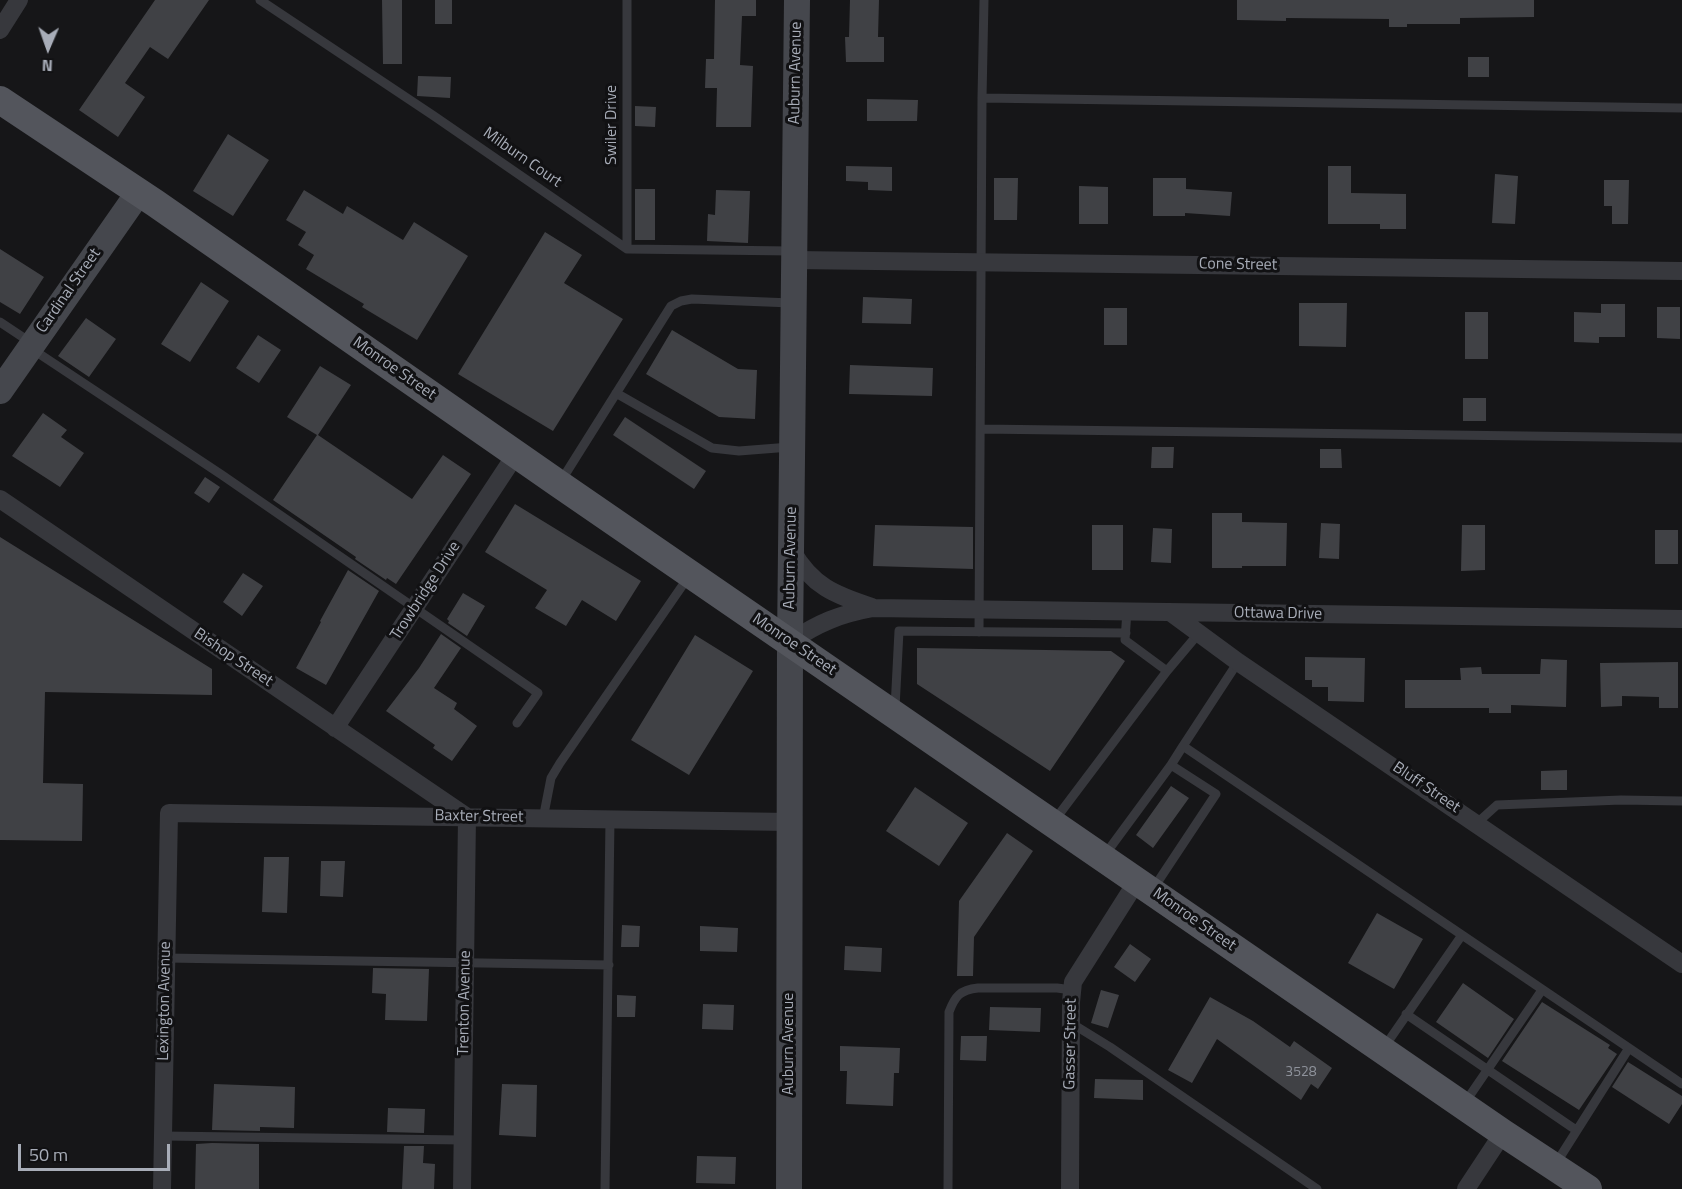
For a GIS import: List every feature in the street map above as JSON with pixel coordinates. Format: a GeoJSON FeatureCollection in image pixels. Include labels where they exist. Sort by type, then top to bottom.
{"type":"FeatureCollection","features":[{"type":"Feature","properties":{"kind":"main road","name":"Monroe Street"},"geometry":{"type":"LineString","coordinates":[[0,100],[139,192],[559,484],[1503,1133],[1588,1189]]}},
{"type":"Feature","properties":{"kind":"street"},"geometry":{"type":"LineString","coordinates":[[0,30],[19,0]]}},
{"type":"Feature","properties":{"kind":"street","name":"Auburn Avenue"},"geometry":{"type":"LineString","coordinates":[[789,1189],[790,642],[797,0]]}},
{"type":"Feature","properties":{"kind":"street","name":"Cardinal Street"},"geometry":{"type":"LineString","coordinates":[[0,391],[139,192]]}},
{"type":"Feature","properties":{"kind":"street","name":"Cone Street"},"geometry":{"type":"LineString","coordinates":[[794,256],[981,262],[1682,271]]}},
{"type":"Feature","properties":{"kind":"street","name":"Trowbridge Drive"},"geometry":{"type":"LineString","coordinates":[[336,728],[516,454]]}},
{"type":"Feature","properties":{"kind":"street","name":"Bishop Street"},"geometry":{"type":"LineString","coordinates":[[0,499],[467,817]]}},
{"type":"Feature","properties":{"kind":"street","name":"Ottawa Drive"},"geometry":{"type":"LineString","coordinates":[[791,550],[802,568],[832,593],[873,608]]}},
{"type":"Feature","properties":{"kind":"street","name":"Ottawa Drive"},"geometry":{"type":"LineString","coordinates":[[790,642],[828,620],[873,608],[1682,619]]}},
{"type":"Feature","properties":{"kind":"street","name":"Bluff Street"},"geometry":{"type":"LineString","coordinates":[[1170,612],[1238,662],[1682,964]]}},
{"type":"Feature","properties":{"kind":"street","name":"Baxter Street"},"geometry":{"type":"LineString","coordinates":[[169,813],[790,822]]}},
{"type":"Feature","properties":{"kind":"street","name":"Lexington Avenue"},"geometry":{"type":"LineString","coordinates":[[162,1189],[169,813]]}},
{"type":"Feature","properties":{"kind":"street","name":"Trenton Avenue"},"geometry":{"type":"LineString","coordinates":[[462,1189],[467,817]]}},
{"type":"Feature","properties":{"kind":"street","name":"Gasser Street"},"geometry":{"type":"LineString","coordinates":[[1070,1189],[1073,982],[1084,962],[1144,886]]}},
{"type":"Feature","properties":{"kind":"street"},"geometry":{"type":"LineString","coordinates":[[1466,1189],[1503,1133]]}},
{"type":"Feature","properties":{"kind":"lane","name":"Milburn Court"},"geometry":{"type":"LineString","coordinates":[[260,0],[627,249]]}},
{"type":"Feature","properties":{"kind":"lane","name":"Swiler Drive"},"geometry":{"type":"LineString","coordinates":[[627,0],[627,249]]}},
{"type":"Feature","properties":{"kind":"lane"},"geometry":{"type":"LineString","coordinates":[[979,632],[984,0]]}},
{"type":"Feature","properties":{"kind":"lane"},"geometry":{"type":"LineString","coordinates":[[982,98],[1682,108]]}},
{"type":"Feature","properties":{"kind":"lane"},"geometry":{"type":"LineString","coordinates":[[627,249],[794,256]]}},
{"type":"Feature","properties":{"kind":"lane"},"geometry":{"type":"LineString","coordinates":[[559,484],[671,306],[692,299],[794,303]]}},
{"type":"Feature","properties":{"kind":"lane"},"geometry":{"type":"LineString","coordinates":[[0,322],[538,693],[517,723]]}},
{"type":"Feature","properties":{"kind":"lane"},"geometry":{"type":"LineString","coordinates":[[616,393],[712,448],[739,451],[792,447]]}},
{"type":"Feature","properties":{"kind":"lane"},"geometry":{"type":"LineString","coordinates":[[981,429],[1682,438]]}},
{"type":"Feature","properties":{"kind":"lane"},"geometry":{"type":"LineString","coordinates":[[543,819],[551,778],[690,574]]}},
{"type":"Feature","properties":{"kind":"lane"},"geometry":{"type":"LineString","coordinates":[[894,714],[899,608]]}},
{"type":"Feature","properties":{"kind":"lane"},"geometry":{"type":"LineString","coordinates":[[1021,632],[1022,610]]}},
{"type":"Feature","properties":{"kind":"lane"},"geometry":{"type":"LineString","coordinates":[[1075,611],[1075,633]]}},
{"type":"Feature","properties":{"kind":"lane"},"geometry":{"type":"LineString","coordinates":[[1127,611],[1125,640],[1167,671]]}},
{"type":"Feature","properties":{"kind":"lane"},"geometry":{"type":"LineString","coordinates":[[899,631],[1126,633]]}},
{"type":"Feature","properties":{"kind":"lane"},"geometry":{"type":"LineString","coordinates":[[1053,823],[1167,671],[1199,633]]}},
{"type":"Feature","properties":{"kind":"lane"},"geometry":{"type":"LineString","coordinates":[[1103,858],[1171,765],[1238,662]]}},
{"type":"Feature","properties":{"kind":"lane"},"geometry":{"type":"LineString","coordinates":[[1183,746],[1682,1084]]}},
{"type":"Feature","properties":{"kind":"lane"},"geometry":{"type":"LineString","coordinates":[[1144,886],[1216,795],[1171,765]]}},
{"type":"Feature","properties":{"kind":"lane"},"geometry":{"type":"LineString","coordinates":[[1477,823],[1497,805],[1621,800],[1682,801]]}},
{"type":"Feature","properties":{"kind":"lane"},"geometry":{"type":"LineString","coordinates":[[605,1189],[610,819]]}},
{"type":"Feature","properties":{"kind":"lane"},"geometry":{"type":"LineString","coordinates":[[1382,1050],[1462,935]]}},
{"type":"Feature","properties":{"kind":"lane"},"geometry":{"type":"LineString","coordinates":[[166,958],[609,965]]}},
{"type":"Feature","properties":{"kind":"lane"},"geometry":{"type":"LineString","coordinates":[[948,1189],[949,1012],[953,1001],[958,993],[967,989],[1057,988],[1072,990]]}},
{"type":"Feature","properties":{"kind":"lane"},"geometry":{"type":"LineString","coordinates":[[1463,1105],[1542,990]]}},
{"type":"Feature","properties":{"kind":"lane"},"geometry":{"type":"LineString","coordinates":[[1406,1014],[1576,1130]]}},
{"type":"Feature","properties":{"kind":"lane"},"geometry":{"type":"LineString","coordinates":[[1071,1023],[1110,1047],[1317,1189]]}},
{"type":"Feature","properties":{"kind":"lane"},"geometry":{"type":"LineString","coordinates":[[1554,1166],[1629,1048]]}},
{"type":"Feature","properties":{"kind":"lane"},"geometry":{"type":"LineString","coordinates":[[163,1136],[463,1140]]}},
{"type":"Feature","properties":{"kind":"building"},"geometry":{"type":"Polygon","coordinates":[[[155,0],[209,0],[168,59],[150,47],[125,83],[145,97],[118,137],[79,110],[155,0]]]}},
{"type":"Feature","properties":{"kind":"building"},"geometry":{"type":"Polygon","coordinates":[[[382,0],[402,0],[402,64],[383,64],[382,0]]]}},
{"type":"Feature","properties":{"kind":"building"},"geometry":{"type":"Polygon","coordinates":[[[435,0],[452,0],[452,24],[435,24],[435,0]]]}},
{"type":"Feature","properties":{"kind":"building"},"geometry":{"type":"Polygon","coordinates":[[[715,0],[756,0],[756,16],[742,16],[740,65],[753,66],[751,127],[716,127],[717,88],[705,88],[706,59],[714,59],[715,0]]]}},
{"type":"Feature","properties":{"kind":"building"},"geometry":{"type":"Polygon","coordinates":[[[850,0],[879,0],[878,37],[884,37],[884,62],[846,62],[845,37],[849,37],[850,0]]]}},
{"type":"Feature","properties":{"kind":"building"},"geometry":{"type":"Polygon","coordinates":[[[1237,0],[1534,0],[1534,17],[1460,18],[1460,24],[1407,24],[1407,27],[1389,27],[1389,19],[1237,20],[1237,0]]]}},
{"type":"Feature","properties":{"kind":"building"},"geometry":{"type":"Polygon","coordinates":[[[1468,57],[1489,57],[1489,77],[1468,77],[1468,57]]]}},
{"type":"Feature","properties":{"kind":"building"},"geometry":{"type":"Polygon","coordinates":[[[418,76],[451,77],[450,98],[417,96],[418,76]]]}},
{"type":"Feature","properties":{"kind":"building"},"geometry":{"type":"Polygon","coordinates":[[[867,99],[918,100],[917,121],[867,121],[867,99]]]}},
{"type":"Feature","properties":{"kind":"building"},"geometry":{"type":"Polygon","coordinates":[[[635,106],[656,107],[655,127],[635,126],[635,106]]]}},
{"type":"Feature","properties":{"kind":"building"},"geometry":{"type":"Polygon","coordinates":[[[228,134],[269,160],[233,216],[193,191],[228,134]]]}},
{"type":"Feature","properties":{"kind":"building"},"geometry":{"type":"Polygon","coordinates":[[[846,166],[892,167],[892,191],[868,190],[868,182],[846,181],[846,166]]]}},
{"type":"Feature","properties":{"kind":"building"},"geometry":{"type":"Polygon","coordinates":[[[1328,166],[1351,166],[1351,193],[1406,194],[1406,229],[1380,229],[1380,224],[1328,224],[1328,166]]]}},
{"type":"Feature","properties":{"kind":"building"},"geometry":{"type":"Polygon","coordinates":[[[1495,174],[1518,176],[1515,224],[1492,223],[1495,174]]]}},
{"type":"Feature","properties":{"kind":"building"},"geometry":{"type":"Polygon","coordinates":[[[994,178],[1018,178],[1017,220],[994,220],[994,178]]]}},
{"type":"Feature","properties":{"kind":"building"},"geometry":{"type":"Polygon","coordinates":[[[1153,178],[1186,178],[1186,189],[1232,192],[1230,216],[1185,213],[1185,216],[1153,216],[1153,178]]]}},
{"type":"Feature","properties":{"kind":"building"},"geometry":{"type":"Polygon","coordinates":[[[1604,180],[1629,180],[1628,224],[1612,224],[1612,206],[1604,206],[1604,180]]]}},
{"type":"Feature","properties":{"kind":"building"},"geometry":{"type":"Polygon","coordinates":[[[1079,186],[1108,187],[1108,224],[1079,224],[1079,186]]]}},
{"type":"Feature","properties":{"kind":"building"},"geometry":{"type":"Polygon","coordinates":[[[635,189],[655,189],[655,240],[635,240],[635,189]]]}},
{"type":"Feature","properties":{"kind":"building"},"geometry":{"type":"Polygon","coordinates":[[[304,190],[343,214],[347,206],[403,240],[414,222],[468,256],[417,340],[362,307],[364,304],[306,269],[314,255],[298,245],[306,232],[286,220],[304,190]]]}},
{"type":"Feature","properties":{"kind":"building"},"geometry":{"type":"Polygon","coordinates":[[[716,190],[750,191],[748,243],[707,241],[708,214],[715,215],[716,190]]]}},
{"type":"Feature","properties":{"kind":"building"},"geometry":{"type":"Polygon","coordinates":[[[545,232],[582,255],[564,283],[623,319],[553,431],[458,374],[545,232]]]}},
{"type":"Feature","properties":{"kind":"building"},"geometry":{"type":"Polygon","coordinates":[[[0,249],[44,277],[20,314],[0,302],[0,249]]]}},
{"type":"Feature","properties":{"kind":"building"},"geometry":{"type":"Polygon","coordinates":[[[201,282],[229,301],[190,362],[161,344],[201,282]]]}},
{"type":"Feature","properties":{"kind":"building"},"geometry":{"type":"Polygon","coordinates":[[[863,297],[912,299],[911,324],[862,323],[863,297]]]}},
{"type":"Feature","properties":{"kind":"building"},"geometry":{"type":"Polygon","coordinates":[[[1299,303],[1347,303],[1346,347],[1299,346],[1299,303]]]}},
{"type":"Feature","properties":{"kind":"building"},"geometry":{"type":"Polygon","coordinates":[[[1601,304],[1625,304],[1625,337],[1599,337],[1599,343],[1574,342],[1574,312],[1601,313],[1601,304]]]}},
{"type":"Feature","properties":{"kind":"building"},"geometry":{"type":"Polygon","coordinates":[[[1657,307],[1680,307],[1680,339],[1657,338],[1657,307]]]}},
{"type":"Feature","properties":{"kind":"building"},"geometry":{"type":"Polygon","coordinates":[[[1104,308],[1127,308],[1127,345],[1104,345],[1104,308]]]}},
{"type":"Feature","properties":{"kind":"building"},"geometry":{"type":"Polygon","coordinates":[[[1465,312],[1488,312],[1488,359],[1465,359],[1465,312]]]}},
{"type":"Feature","properties":{"kind":"building"},"geometry":{"type":"Polygon","coordinates":[[[86,318],[116,339],[89,377],[58,356],[86,318]]]}},
{"type":"Feature","properties":{"kind":"building"},"geometry":{"type":"Polygon","coordinates":[[[672,330],[738,369],[757,370],[755,419],[719,417],[646,374],[672,330]]]}},
{"type":"Feature","properties":{"kind":"building"},"geometry":{"type":"Polygon","coordinates":[[[258,335],[281,350],[259,383],[236,368],[258,335]]]}},
{"type":"Feature","properties":{"kind":"building"},"geometry":{"type":"Polygon","coordinates":[[[850,365],[933,368],[932,396],[849,394],[850,365]]]}},
{"type":"Feature","properties":{"kind":"building"},"geometry":{"type":"Polygon","coordinates":[[[320,366],[351,385],[318,435],[412,499],[443,455],[471,474],[396,584],[355,559],[356,557],[273,500],[317,435],[287,417],[320,366]]]}},
{"type":"Feature","properties":{"kind":"building"},"geometry":{"type":"Polygon","coordinates":[[[1463,398],[1486,398],[1486,421],[1463,421],[1463,398]]]}},
{"type":"Feature","properties":{"kind":"building"},"geometry":{"type":"Polygon","coordinates":[[[43,413],[67,430],[61,437],[84,453],[60,487],[12,456],[43,413]]]}},
{"type":"Feature","properties":{"kind":"building"},"geometry":{"type":"Polygon","coordinates":[[[625,417],[706,471],[694,489],[613,435],[625,417]]]}},
{"type":"Feature","properties":{"kind":"building"},"geometry":{"type":"Polygon","coordinates":[[[1152,447],[1174,447],[1173,468],[1151,468],[1152,447]]]}},
{"type":"Feature","properties":{"kind":"building"},"geometry":{"type":"Polygon","coordinates":[[[1320,449],[1341,449],[1342,468],[1320,468],[1320,449]]]}},
{"type":"Feature","properties":{"kind":"building"},"geometry":{"type":"Polygon","coordinates":[[[205,477],[220,487],[209,503],[194,493],[205,477]]]}},
{"type":"Feature","properties":{"kind":"building"},"geometry":{"type":"Polygon","coordinates":[[[515,504],[641,581],[616,621],[582,600],[566,626],[535,608],[547,590],[485,552],[515,504]]]}},
{"type":"Feature","properties":{"kind":"building"},"geometry":{"type":"Polygon","coordinates":[[[1212,513],[1242,513],[1242,522],[1287,523],[1286,566],[1212,568],[1212,513]]]}},
{"type":"Feature","properties":{"kind":"building"},"geometry":{"type":"Polygon","coordinates":[[[1321,523],[1340,524],[1339,559],[1319,558],[1321,523]]]}},
{"type":"Feature","properties":{"kind":"building"},"geometry":{"type":"Polygon","coordinates":[[[875,525],[973,527],[973,569],[873,566],[875,525]]]}},
{"type":"Feature","properties":{"kind":"building"},"geometry":{"type":"Polygon","coordinates":[[[1092,525],[1123,525],[1123,570],[1092,570],[1092,525]]]}},
{"type":"Feature","properties":{"kind":"building"},"geometry":{"type":"Polygon","coordinates":[[[1462,525],[1485,525],[1485,570],[1461,571],[1462,525]]]}},
{"type":"Feature","properties":{"kind":"building"},"geometry":{"type":"Polygon","coordinates":[[[1153,528],[1172,529],[1171,563],[1151,562],[1153,528]]]}},
{"type":"Feature","properties":{"kind":"building"},"geometry":{"type":"Polygon","coordinates":[[[1655,530],[1678,530],[1678,564],[1655,564],[1655,530]]]}},
{"type":"Feature","properties":{"kind":"building"},"geometry":{"type":"Polygon","coordinates":[[[0,537],[212,669],[212,695],[45,692],[43,783],[83,784],[82,841],[0,840],[0,537]]]}},
{"type":"Feature","properties":{"kind":"building"},"geometry":{"type":"Polygon","coordinates":[[[348,570],[379,591],[326,685],[296,668],[348,570]]]}},
{"type":"Feature","properties":{"kind":"building"},"geometry":{"type":"Polygon","coordinates":[[[243,573],[263,586],[242,616],[223,602],[243,573]]]}},
{"type":"Feature","properties":{"kind":"building"},"geometry":{"type":"Polygon","coordinates":[[[463,593],[485,606],[467,636],[448,623],[447,619],[463,593]]]}},
{"type":"Feature","properties":{"kind":"building"},"geometry":{"type":"Polygon","coordinates":[[[441,634],[461,648],[434,688],[457,703],[454,709],[477,726],[452,761],[433,748],[435,745],[386,711],[419,668],[441,634]]]}},
{"type":"Feature","properties":{"kind":"building"},"geometry":{"type":"Polygon","coordinates":[[[695,635],[753,671],[689,775],[631,740],[695,635]]]}},
{"type":"Feature","properties":{"kind":"building"},"geometry":{"type":"Polygon","coordinates":[[[917,648],[1111,651],[1125,661],[1050,771],[917,684],[917,648]]]}},
{"type":"Feature","properties":{"kind":"building"},"geometry":{"type":"Polygon","coordinates":[[[1305,657],[1365,658],[1364,702],[1328,701],[1328,687],[1312,687],[1312,680],[1305,680],[1305,657]]]}},
{"type":"Feature","properties":{"kind":"building"},"geometry":{"type":"Polygon","coordinates":[[[1541,659],[1567,660],[1566,707],[1511,705],[1511,713],[1489,713],[1489,708],[1405,708],[1405,680],[1461,680],[1460,668],[1481,667],[1482,674],[1540,674],[1541,659]]]}},
{"type":"Feature","properties":{"kind":"building"},"geometry":{"type":"Polygon","coordinates":[[[1678,662],[1678,708],[1659,708],[1659,697],[1622,696],[1622,706],[1601,707],[1600,663],[1678,662]]]}},
{"type":"Feature","properties":{"kind":"building"},"geometry":{"type":"Polygon","coordinates":[[[1567,770],[1567,790],[1541,790],[1541,771],[1567,770]]]}},
{"type":"Feature","properties":{"kind":"building"},"geometry":{"type":"Polygon","coordinates":[[[1171,786],[1189,798],[1153,848],[1136,835],[1171,786]]]}},
{"type":"Feature","properties":{"kind":"building"},"geometry":{"type":"Polygon","coordinates":[[[915,787],[968,823],[939,866],[886,831],[915,787]]]}},
{"type":"Feature","properties":{"kind":"building"},"geometry":{"type":"Polygon","coordinates":[[[1007,833],[1033,851],[974,937],[973,976],[957,976],[959,901],[1007,833]]]}},
{"type":"Feature","properties":{"kind":"building"},"geometry":{"type":"Polygon","coordinates":[[[264,857],[289,857],[287,913],[262,912],[264,857]]]}},
{"type":"Feature","properties":{"kind":"building"},"geometry":{"type":"Polygon","coordinates":[[[321,861],[345,861],[343,897],[320,896],[321,861]]]}},
{"type":"Feature","properties":{"kind":"building"},"geometry":{"type":"Polygon","coordinates":[[[1377,913],[1423,939],[1394,989],[1348,963],[1377,913]]]}},
{"type":"Feature","properties":{"kind":"building"},"geometry":{"type":"Polygon","coordinates":[[[622,925],[640,926],[639,947],[621,947],[622,925]]]}},
{"type":"Feature","properties":{"kind":"building"},"geometry":{"type":"Polygon","coordinates":[[[700,926],[738,928],[737,952],[700,951],[700,926]]]}},
{"type":"Feature","properties":{"kind":"building"},"geometry":{"type":"Polygon","coordinates":[[[1130,944],[1151,959],[1135,982],[1114,967],[1130,944]]]}},
{"type":"Feature","properties":{"kind":"building"},"geometry":{"type":"Polygon","coordinates":[[[845,946],[882,948],[881,972],[844,970],[845,946]]]}},
{"type":"Feature","properties":{"kind":"building"},"geometry":{"type":"Polygon","coordinates":[[[373,968],[429,969],[427,1021],[385,1020],[386,994],[372,993],[373,968]]]}},
{"type":"Feature","properties":{"kind":"building"},"geometry":{"type":"Polygon","coordinates":[[[1463,983],[1514,1019],[1488,1058],[1436,1022],[1463,983]]]}},
{"type":"Feature","properties":{"kind":"building"},"geometry":{"type":"Polygon","coordinates":[[[1101,990],[1119,995],[1108,1028],[1091,1023],[1101,990]]]}},
{"type":"Feature","properties":{"kind":"building"},"geometry":{"type":"Polygon","coordinates":[[[617,995],[636,996],[635,1017],[617,1017],[617,995]]]}},
{"type":"Feature","properties":{"kind":"building"},"geometry":{"type":"Polygon","coordinates":[[[1210,997],[1253,1021],[1290,1047],[1294,1041],[1332,1068],[1318,1089],[1311,1084],[1301,1100],[1217,1039],[1192,1083],[1168,1070],[1210,997]]]}},
{"type":"Feature","properties":{"kind":"building"},"geometry":{"type":"Polygon","coordinates":[[[1542,1002],[1610,1045],[1608,1048],[1617,1054],[1579,1110],[1502,1061],[1542,1002]]]}},
{"type":"Feature","properties":{"kind":"building"},"geometry":{"type":"Polygon","coordinates":[[[703,1004],[734,1005],[733,1030],[702,1029],[703,1004]]]}},
{"type":"Feature","properties":{"kind":"building"},"geometry":{"type":"Polygon","coordinates":[[[990,1007],[1041,1008],[1040,1032],[989,1030],[990,1007]]]}},
{"type":"Feature","properties":{"kind":"building"},"geometry":{"type":"Polygon","coordinates":[[[961,1036],[987,1036],[986,1061],[960,1060],[961,1036]]]}},
{"type":"Feature","properties":{"kind":"building"},"geometry":{"type":"Polygon","coordinates":[[[840,1046],[900,1048],[899,1073],[894,1073],[893,1106],[846,1104],[847,1071],[840,1071],[840,1046]]]}},
{"type":"Feature","properties":{"kind":"building"},"geometry":{"type":"Polygon","coordinates":[[[1628,1062],[1682,1096],[1682,1104],[1669,1124],[1612,1087],[1628,1062]]]}},
{"type":"Feature","properties":{"kind":"building"},"geometry":{"type":"Polygon","coordinates":[[[1095,1079],[1143,1080],[1143,1100],[1094,1098],[1095,1079]]]}},
{"type":"Feature","properties":{"kind":"building"},"geometry":{"type":"Polygon","coordinates":[[[214,1084],[295,1087],[294,1128],[260,1127],[260,1131],[212,1130],[214,1084]]]}},
{"type":"Feature","properties":{"kind":"building"},"geometry":{"type":"Polygon","coordinates":[[[502,1084],[537,1085],[536,1137],[499,1135],[502,1084]]]}},
{"type":"Feature","properties":{"kind":"building"},"geometry":{"type":"Polygon","coordinates":[[[388,1108],[425,1109],[424,1133],[387,1132],[388,1108]]]}},
{"type":"Feature","properties":{"kind":"building"},"geometry":{"type":"Polygon","coordinates":[[[196,1144],[259,1144],[259,1189],[195,1189],[196,1144]]]}},
{"type":"Feature","properties":{"kind":"building"},"geometry":{"type":"Polygon","coordinates":[[[404,1146],[424,1146],[423,1163],[435,1164],[434,1189],[402,1189],[404,1146]]]}},
{"type":"Feature","properties":{"kind":"building"},"geometry":{"type":"Polygon","coordinates":[[[697,1156],[736,1157],[735,1184],[696,1183],[697,1156]]]}}]}
